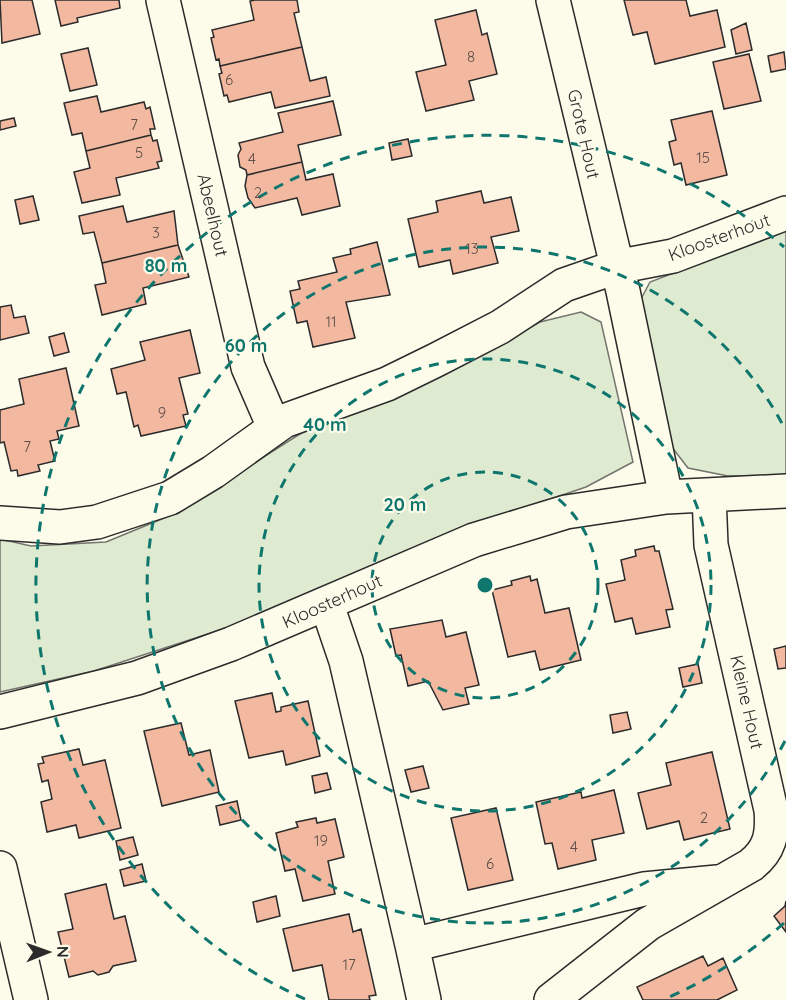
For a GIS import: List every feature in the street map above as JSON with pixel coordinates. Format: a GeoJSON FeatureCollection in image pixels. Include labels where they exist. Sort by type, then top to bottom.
{"type":"FeatureCollection","features":[{"type":"Feature","properties":{"kind":"street","name":"Abeelhout"},"geometry":{"type":"LineString","coordinates":[[163,0],[248,367],[274,427]]}},
{"type":"Feature","properties":{"kind":"street","name":"Grote Hout"},"geometry":{"type":"LineString","coordinates":[[553,0],[616,267]]}},
{"type":"Feature","properties":{"kind":"street","name":"Kloosterhout"},"geometry":{"type":"LineString","coordinates":[[0,523],[60,527],[97,522],[170,498],[213,472],[284,421],[387,384],[500,327],[564,285],[616,267],[673,256],[786,213]]}},
{"type":"Feature","properties":{"kind":"street"},"geometry":{"type":"LineString","coordinates":[[616,267],[666,497]]}},
{"type":"Feature","properties":{"kind":"street","name":"Kloosterhout"},"geometry":{"type":"LineString","coordinates":[[0,712],[137,678],[231,644],[327,605],[474,540],[566,512],[666,497],[786,491]]}},
{"type":"Feature","properties":{"kind":"street","name":"Kleine Hout"},"geometry":{"type":"LineString","coordinates":[[551,1000],[648,924],[762,857],[769,846],[772,828],[771,810],[711,545],[709,495]]}},
{"type":"Feature","properties":{"kind":"street"},"geometry":{"type":"LineString","coordinates":[[327,605],[346,661],[424,1000]]}},
{"type":"Feature","properties":{"kind":"street"},"geometry":{"type":"LineString","coordinates":[[0,868],[31,1000]]}},
{"type":"Feature","properties":{"kind":"street","name":"Kleine Hout"},"geometry":{"type":"LineString","coordinates":[[412,945],[644,889],[717,882]]}},
{"type":"Feature","properties":{"kind":"green space"},"geometry":{"type":"Polygon","coordinates":[[[786,230],[786,476],[728,476],[688,468],[671,446],[641,299],[650,282],[786,230]]]}},
{"type":"Feature","properties":{"kind":"green space"},"geometry":{"type":"Polygon","coordinates":[[[581,312],[601,322],[633,462],[586,487],[453,532],[266,615],[94,671],[0,692],[0,539],[31,546],[106,542],[174,514],[303,432],[404,392],[484,353],[540,322],[581,312]]]}},
{"type":"Feature","properties":{"kind":"building"},"geometry":{"type":"Polygon","coordinates":[[[0,0],[32,0],[40,34],[2,43],[0,0]]]}},
{"type":"Feature","properties":{"kind":"building"},"geometry":{"type":"Polygon","coordinates":[[[55,0],[119,0],[120,8],[77,18],[78,22],[61,26],[55,0]]]}},
{"type":"Feature","properties":{"kind":"building"},"geometry":{"type":"Polygon","coordinates":[[[297,0],[299,12],[294,13],[302,47],[220,66],[219,59],[216,60],[211,38],[214,37],[212,30],[254,20],[250,1],[297,0]]]}},
{"type":"Feature","properties":{"kind":"building"},"geometry":{"type":"Polygon","coordinates":[[[624,0],[686,0],[690,16],[717,10],[725,47],[655,64],[647,32],[633,35],[624,0]]]}},
{"type":"Feature","properties":{"kind":"building"},"geometry":{"type":"Polygon","coordinates":[[[476,10],[482,35],[487,33],[497,74],[469,81],[474,100],[426,111],[416,72],[446,65],[435,20],[476,10]]]}},
{"type":"Feature","properties":{"kind":"building"},"geometry":{"type":"Polygon","coordinates":[[[746,23],[752,50],[736,54],[731,30],[746,23]]]}},
{"type":"Feature","properties":{"kind":"building"},"geometry":{"type":"Polygon","coordinates":[[[302,47],[310,81],[326,77],[330,96],[275,108],[271,92],[229,102],[227,95],[224,96],[219,74],[222,73],[220,66],[302,47]]]}},
{"type":"Feature","properties":{"kind":"building"},"geometry":{"type":"Polygon","coordinates":[[[88,48],[97,85],[70,91],[61,54],[88,48]]]}},
{"type":"Feature","properties":{"kind":"building"},"geometry":{"type":"Polygon","coordinates":[[[784,52],[786,69],[771,72],[768,56],[784,52]]]}},
{"type":"Feature","properties":{"kind":"building"},"geometry":{"type":"Polygon","coordinates":[[[749,54],[761,101],[724,109],[713,62],[749,54]]]}},
{"type":"Feature","properties":{"kind":"building"},"geometry":{"type":"Polygon","coordinates":[[[97,96],[101,112],[144,102],[146,109],[150,107],[155,129],[150,129],[151,135],[86,151],[82,133],[72,135],[64,103],[97,96]]]}},
{"type":"Feature","properties":{"kind":"building"},"geometry":{"type":"Polygon","coordinates":[[[333,101],[341,135],[298,145],[302,162],[247,175],[246,170],[240,167],[239,143],[283,132],[278,113],[333,101]]]}},
{"type":"Feature","properties":{"kind":"building"},"geometry":{"type":"Polygon","coordinates":[[[712,111],[727,175],[686,185],[681,163],[674,165],[669,142],[676,140],[671,120],[712,111]]]}},
{"type":"Feature","properties":{"kind":"building"},"geometry":{"type":"Polygon","coordinates":[[[14,118],[16,126],[0,130],[0,121],[14,118]]]}},
{"type":"Feature","properties":{"kind":"building"},"geometry":{"type":"Polygon","coordinates":[[[151,135],[153,141],[157,140],[162,161],[157,162],[159,168],[116,178],[120,195],[82,203],[74,172],[90,168],[86,151],[151,135]]]}},
{"type":"Feature","properties":{"kind":"building"},"geometry":{"type":"Polygon","coordinates":[[[408,139],[412,156],[392,160],[389,143],[408,139]]]}},
{"type":"Feature","properties":{"kind":"building"},"geometry":{"type":"Polygon","coordinates":[[[302,162],[306,180],[333,174],[340,206],[302,215],[297,198],[255,208],[248,198],[245,186],[247,175],[302,162]]]}},
{"type":"Feature","properties":{"kind":"building"},"geometry":{"type":"Polygon","coordinates":[[[481,191],[484,203],[511,197],[519,231],[491,237],[498,263],[453,274],[450,260],[419,267],[408,219],[438,212],[436,201],[481,191]]]}},
{"type":"Feature","properties":{"kind":"building"},"geometry":{"type":"Polygon","coordinates":[[[33,196],[39,220],[20,224],[15,200],[33,196]]]}},
{"type":"Feature","properties":{"kind":"building"},"geometry":{"type":"Polygon","coordinates":[[[123,206],[127,222],[174,211],[178,245],[102,263],[94,232],[83,234],[79,216],[123,206]]]}},
{"type":"Feature","properties":{"kind":"building"},"geometry":{"type":"Polygon","coordinates":[[[377,242],[390,295],[346,302],[355,338],[313,347],[307,321],[297,323],[290,291],[300,289],[298,281],[337,272],[333,258],[351,254],[350,249],[377,242]]]}},
{"type":"Feature","properties":{"kind":"building"},"geometry":{"type":"Polygon","coordinates":[[[178,245],[189,277],[143,288],[146,304],[102,315],[95,285],[106,283],[102,263],[178,245]]]}},
{"type":"Feature","properties":{"kind":"building"},"geometry":{"type":"Polygon","coordinates":[[[11,305],[14,318],[25,316],[29,333],[0,340],[0,307],[11,305]]]}},
{"type":"Feature","properties":{"kind":"building"},"geometry":{"type":"Polygon","coordinates":[[[190,330],[200,373],[179,378],[188,414],[183,415],[186,426],[141,436],[138,425],[134,427],[126,392],[117,394],[111,369],[145,360],[140,342],[190,330]]]}},
{"type":"Feature","properties":{"kind":"building"},"geometry":{"type":"Polygon","coordinates":[[[64,333],[69,352],[54,356],[49,337],[64,333]]]}},
{"type":"Feature","properties":{"kind":"building"},"geometry":{"type":"Polygon","coordinates":[[[66,368],[79,426],[57,431],[59,439],[50,441],[55,461],[38,465],[40,471],[18,476],[17,470],[11,471],[4,442],[0,443],[0,410],[24,404],[19,379],[66,368]]]}},
{"type":"Feature","properties":{"kind":"building"},"geometry":{"type":"Polygon","coordinates":[[[654,546],[655,551],[659,551],[673,609],[666,610],[670,627],[636,634],[632,618],[615,622],[606,584],[625,580],[621,560],[636,556],[635,550],[654,546]]]}},
{"type":"Feature","properties":{"kind":"building"},"geometry":{"type":"Polygon","coordinates":[[[530,576],[531,581],[537,579],[545,613],[569,608],[581,660],[540,670],[535,651],[508,657],[492,590],[512,585],[511,581],[530,576]]]}},
{"type":"Feature","properties":{"kind":"building"},"geometry":{"type":"Polygon","coordinates":[[[442,620],[446,637],[466,632],[479,685],[465,688],[469,704],[443,710],[428,681],[408,686],[401,655],[396,656],[390,629],[442,620]]]}},
{"type":"Feature","properties":{"kind":"building"},"geometry":{"type":"Polygon","coordinates":[[[786,646],[786,668],[778,669],[774,649],[786,646]]]}},
{"type":"Feature","properties":{"kind":"building"},"geometry":{"type":"Polygon","coordinates":[[[698,664],[702,683],[683,687],[679,668],[698,664]]]}},
{"type":"Feature","properties":{"kind":"building"},"geometry":{"type":"Polygon","coordinates":[[[272,693],[276,712],[281,711],[281,707],[308,701],[320,756],[286,765],[283,751],[249,758],[235,701],[272,693]]]}},
{"type":"Feature","properties":{"kind":"building"},"geometry":{"type":"Polygon","coordinates":[[[627,712],[631,729],[613,733],[610,715],[627,712]]]}},
{"type":"Feature","properties":{"kind":"building"},"geometry":{"type":"Polygon","coordinates":[[[181,723],[189,755],[210,750],[219,792],[162,806],[144,731],[181,723]]]}},
{"type":"Feature","properties":{"kind":"building"},"geometry":{"type":"Polygon","coordinates":[[[79,749],[83,765],[105,760],[121,828],[79,838],[76,825],[47,832],[41,802],[52,799],[48,780],[42,782],[38,764],[44,763],[42,757],[79,749]]]}},
{"type":"Feature","properties":{"kind":"building"},"geometry":{"type":"Polygon","coordinates":[[[712,752],[730,829],[684,840],[679,821],[647,829],[638,793],[671,785],[666,763],[712,752]]]}},
{"type":"Feature","properties":{"kind":"building"},"geometry":{"type":"Polygon","coordinates":[[[423,766],[429,788],[411,792],[405,770],[423,766]]]}},
{"type":"Feature","properties":{"kind":"building"},"geometry":{"type":"Polygon","coordinates":[[[327,773],[331,789],[315,793],[312,776],[327,773]]]}},
{"type":"Feature","properties":{"kind":"building"},"geometry":{"type":"Polygon","coordinates":[[[614,790],[624,833],[592,840],[596,860],[558,869],[552,843],[545,844],[536,802],[581,792],[582,798],[614,790]]]}},
{"type":"Feature","properties":{"kind":"building"},"geometry":{"type":"Polygon","coordinates":[[[237,801],[241,820],[220,825],[216,806],[237,801]]]}},
{"type":"Feature","properties":{"kind":"building"},"geometry":{"type":"Polygon","coordinates":[[[496,808],[513,880],[468,890],[451,818],[496,808]]]}},
{"type":"Feature","properties":{"kind":"building"},"geometry":{"type":"Polygon","coordinates":[[[316,818],[317,823],[335,819],[344,857],[328,861],[335,894],[303,901],[295,869],[285,871],[276,833],[298,827],[296,822],[316,818]]]}},
{"type":"Feature","properties":{"kind":"building"},"geometry":{"type":"Polygon","coordinates":[[[133,837],[138,855],[120,860],[116,841],[133,837]]]}},
{"type":"Feature","properties":{"kind":"building"},"geometry":{"type":"Polygon","coordinates":[[[142,864],[146,881],[124,886],[120,870],[142,864]]]}},
{"type":"Feature","properties":{"kind":"building"},"geometry":{"type":"Polygon","coordinates":[[[106,884],[114,919],[125,916],[136,961],[113,966],[109,972],[98,975],[93,971],[69,977],[58,932],[73,929],[65,894],[106,884]]]}},
{"type":"Feature","properties":{"kind":"building"},"geometry":{"type":"Polygon","coordinates":[[[276,896],[280,916],[257,922],[253,902],[276,896]]]}},
{"type":"Feature","properties":{"kind":"building"},"geometry":{"type":"Polygon","coordinates":[[[786,901],[786,932],[774,916],[785,906],[786,901]]]}},
{"type":"Feature","properties":{"kind":"building"},"geometry":{"type":"Polygon","coordinates":[[[349,914],[353,932],[361,929],[376,995],[369,996],[370,1000],[329,1000],[322,965],[293,971],[283,929],[349,914]]]}},
{"type":"Feature","properties":{"kind":"building"},"geometry":{"type":"Polygon","coordinates":[[[703,956],[708,966],[723,958],[737,990],[717,1000],[643,1000],[637,987],[703,956]]]}}]}
